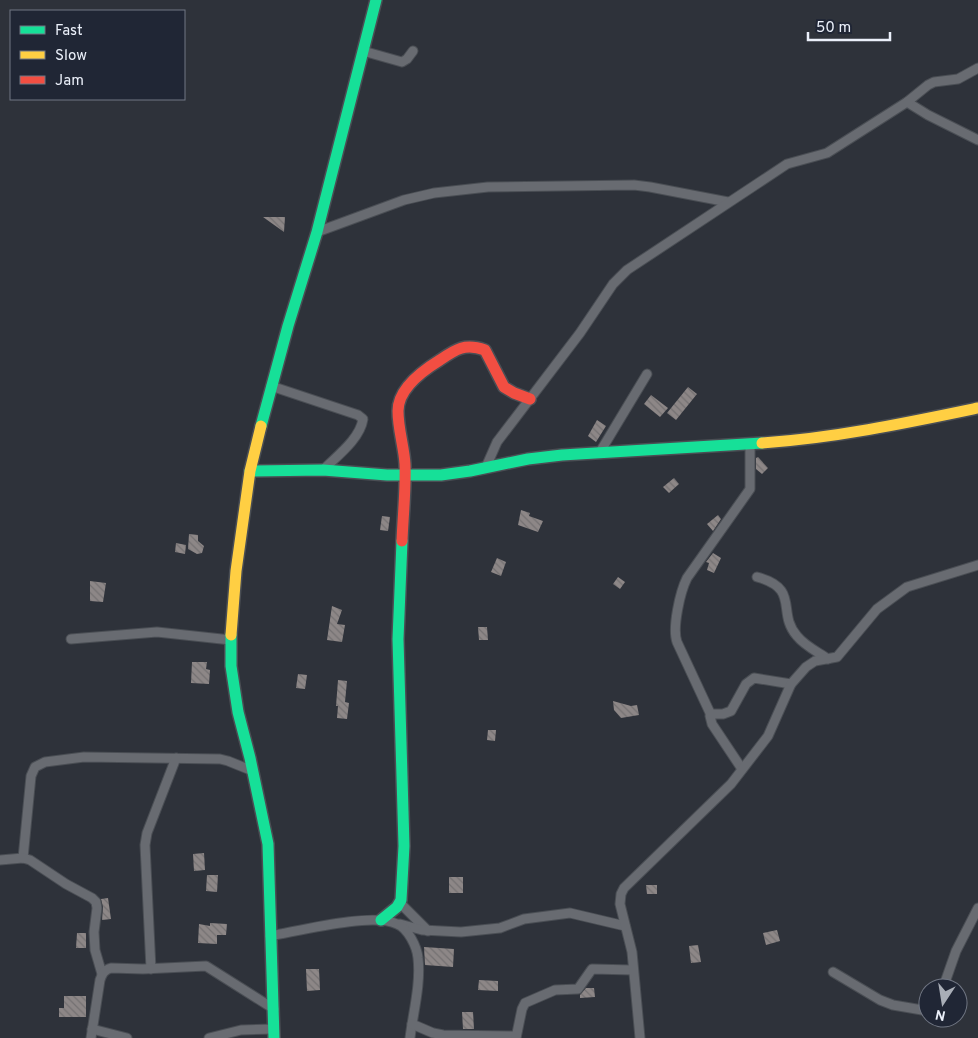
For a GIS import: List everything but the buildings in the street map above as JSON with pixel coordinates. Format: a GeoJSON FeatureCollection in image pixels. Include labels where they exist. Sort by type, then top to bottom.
{"type":"FeatureCollection","features":[{"type":"Feature","properties":{"kind":"street"},"geometry":{"type":"LineString","coordinates":[[210,1038],[241,1030],[274,1034],[268,844],[238,712],[231,666],[236,571],[250,471],[271,386],[317,232],[376,0]]}},
{"type":"Feature","properties":{"kind":"street"},"geometry":{"type":"LineString","coordinates":[[363,51],[402,62],[414,51]]}},
{"type":"Feature","properties":{"kind":"street"},"geometry":{"type":"LineString","coordinates":[[486,467],[494,448],[580,333],[617,279],[656,249],[787,164],[819,156],[835,149],[907,102],[928,85],[934,82],[958,79],[978,68]]}},
{"type":"Feature","properties":{"kind":"street"},"geometry":{"type":"LineString","coordinates":[[907,102],[928,115],[978,140]]}},
{"type":"Feature","properties":{"kind":"street"},"geometry":{"type":"LineString","coordinates":[[317,232],[404,200],[434,193],[488,187],[634,185],[650,186],[728,202]]}},
{"type":"Feature","properties":{"kind":"street"},"geometry":{"type":"LineString","coordinates":[[381,920],[394,910],[400,903],[402,896],[404,828],[398,639],[404,475],[404,453],[398,417],[401,399],[405,390],[415,379],[436,362],[456,349],[473,346],[485,350],[504,387],[530,399]]}},
{"type":"Feature","properties":{"kind":"street"},"geometry":{"type":"LineString","coordinates":[[600,452],[647,374]]}},
{"type":"Feature","properties":{"kind":"street"},"geometry":{"type":"LineString","coordinates":[[271,386],[358,415],[363,419],[351,442],[323,470]]}},
{"type":"Feature","properties":{"kind":"street"},"geometry":{"type":"LineString","coordinates":[[250,471],[323,470],[404,475],[448,474],[528,459],[600,452],[806,440],[904,424],[978,408]]}},
{"type":"Feature","properties":{"kind":"street"},"geometry":{"type":"LineString","coordinates":[[742,769],[712,724],[711,715],[674,632],[687,578],[750,489],[750,444]]}},
{"type":"Feature","properties":{"kind":"street"},"geometry":{"type":"LineString","coordinates":[[640,1038],[632,952],[620,899],[624,888],[717,798],[742,769],[773,728],[791,684],[811,663],[834,658],[840,654],[878,609],[907,587],[934,577],[978,565]]}},
{"type":"Feature","properties":{"kind":"street"},"geometry":{"type":"LineString","coordinates":[[757,577],[771,581],[781,590],[796,636],[828,659]]}},
{"type":"Feature","properties":{"kind":"street"},"geometry":{"type":"LineString","coordinates":[[71,639],[157,632],[231,640]]}},
{"type":"Feature","properties":{"kind":"street"},"geometry":{"type":"LineString","coordinates":[[711,715],[731,711],[746,684],[754,678],[791,684]]}},
{"type":"Feature","properties":{"kind":"street"},"geometry":{"type":"LineString","coordinates":[[23,858],[31,776],[35,767],[45,762],[84,757],[220,759],[253,772]]}},
{"type":"Feature","properties":{"kind":"street"},"geometry":{"type":"LineString","coordinates":[[151,969],[145,845],[147,833],[176,758]]}},
{"type":"Feature","properties":{"kind":"street"},"geometry":{"type":"LineString","coordinates":[[0,860],[23,858],[36,864],[96,902],[95,950],[102,974],[91,1033],[127,1038]]}},
{"type":"Feature","properties":{"kind":"street"},"geometry":{"type":"LineString","coordinates":[[400,903],[428,931]]}},
{"type":"Feature","properties":{"kind":"street"},"geometry":{"type":"LineString","coordinates":[[946,978],[956,950],[978,908]]}},
{"type":"Feature","properties":{"kind":"street"},"geometry":{"type":"LineString","coordinates":[[270,936],[332,924],[381,920],[428,931],[461,932],[500,928],[524,919],[570,913],[625,926]]}},
{"type":"Feature","properties":{"kind":"street"},"geometry":{"type":"LineString","coordinates":[[398,924],[405,929],[418,954],[417,985],[410,1038]]}},
{"type":"Feature","properties":{"kind":"street"},"geometry":{"type":"LineString","coordinates":[[102,974],[106,970],[116,968],[151,969],[206,966],[274,1009]]}},
{"type":"Feature","properties":{"kind":"street"},"geometry":{"type":"LineString","coordinates":[[412,1024],[443,1035],[516,1037],[525,1002],[555,990],[578,989],[592,969],[633,970]]}},
{"type":"Feature","properties":{"kind":"street"},"geometry":{"type":"LineString","coordinates":[[833,972],[886,1003],[906,1009],[918,1010]]}},
{"type":"Feature","properties":{"kind":"traffic: fast"},"geometry":{"type":"LineString","coordinates":[[261,426],[288,326],[317,232],[376,0]]}},
{"type":"Feature","properties":{"kind":"traffic: fast"},"geometry":{"type":"LineString","coordinates":[[250,471],[323,470],[387,475],[441,475],[528,459],[562,455],[762,443]]}},
{"type":"Feature","properties":{"kind":"traffic: fast"},"geometry":{"type":"LineString","coordinates":[[381,920],[397,907],[401,900],[404,846],[398,639],[402,541]]}},
{"type":"Feature","properties":{"kind":"traffic: fast"},"geometry":{"type":"LineString","coordinates":[[231,635],[231,666],[238,712],[250,758],[268,844],[274,1038]]}},
{"type":"Feature","properties":{"kind":"traffic: slow"},"geometry":{"type":"LineString","coordinates":[[762,443],[843,434],[978,408]]}},
{"type":"Feature","properties":{"kind":"traffic: slow"},"geometry":{"type":"LineString","coordinates":[[231,635],[236,571],[250,471],[261,426]]}},
{"type":"Feature","properties":{"kind":"traffic: jam"},"geometry":{"type":"LineString","coordinates":[[402,541],[405,464],[398,411],[402,395],[412,381],[456,350],[472,347],[485,350],[504,387],[530,399]]}}]}
